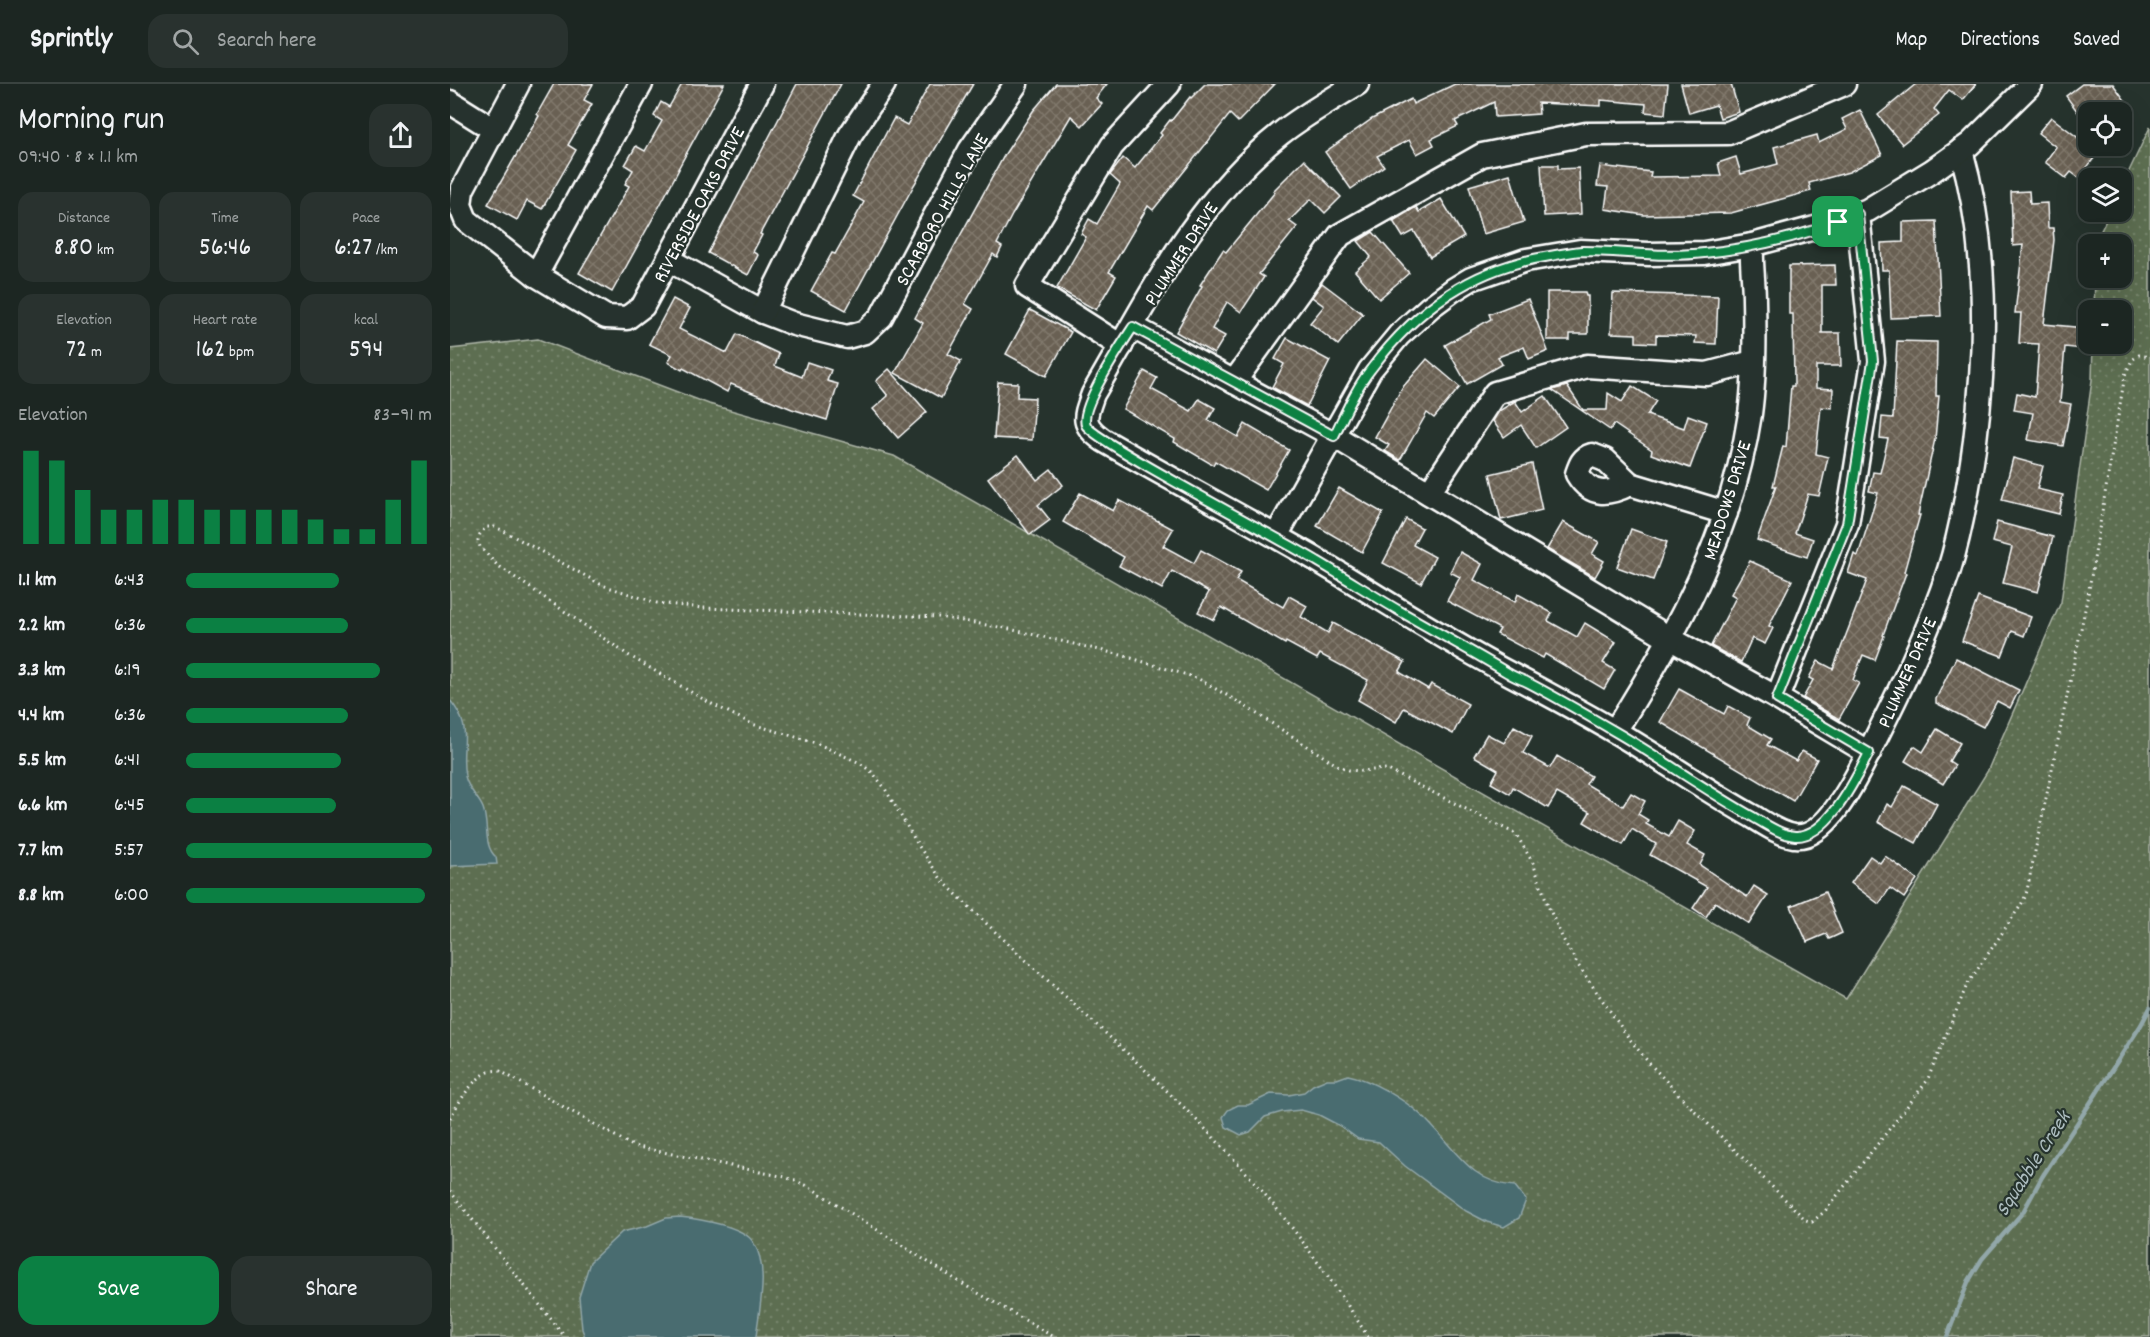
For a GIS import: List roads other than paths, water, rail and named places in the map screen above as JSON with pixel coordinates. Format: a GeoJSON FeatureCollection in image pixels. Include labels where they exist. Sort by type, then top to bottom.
{"type":"FeatureCollection","features":[{"type":"Feature","properties":{"kind":"street"},"geometry":{"type":"LineString","coordinates":[[518,84],[462,190],[460,205],[466,219],[536,275],[641,84]]}},
{"type":"Feature","properties":{"kind":"street","name":"RIVERSIDE OAKS DRIVE"},"geometry":{"type":"LineString","coordinates":[[536,275],[606,317],[627,318],[643,306],[762,84]]}},
{"type":"Feature","properties":{"kind":"street"},"geometry":{"type":"LineString","coordinates":[[669,260],[763,312],[850,135],[884,84]]}},
{"type":"Feature","properties":{"kind":"street","name":"SCARBORO HILLS LANE"},"geometry":{"type":"LineString","coordinates":[[763,312],[794,324],[847,337],[865,332],[881,317],[970,150],[1016,84]]}},
{"type":"Feature","properties":{"kind":"street"},"geometry":{"type":"LineString","coordinates":[[1121,346],[1027,286],[1112,146],[1169,84]]}},
{"type":"Feature","properties":{"kind":"street","name":"PLUMMER DRIVE"},"geometry":{"type":"LineString","coordinates":[[1357,84],[1279,135],[1215,198],[1179,247],[1093,394],[1085,416],[1086,425],[1092,432],[1149,467],[1276,536],[1397,610],[1615,731],[1713,794],[1777,830],[1793,836],[1812,832],[1824,824],[1836,809],[1869,753],[1921,646],[1949,569],[1967,500],[1981,395],[1983,307],[1979,231],[1972,191],[1961,150]]}},
{"type":"Feature","properties":{"kind":"street"},"geometry":{"type":"LineString","coordinates":[[1234,382],[1340,236],[1482,155],[1586,134],[1728,133],[1844,84]]}},
{"type":"Feature","properties":{"kind":"street"},"geometry":{"type":"LineString","coordinates":[[1276,536],[1370,370],[1399,336],[1430,307],[1471,279],[1526,260],[1580,251],[1649,254],[1704,253],[1752,245],[1838,222],[1893,196],[1932,171],[1961,150],[2004,112],[2031,84]]}},
{"type":"Feature","properties":{"kind":"street"},"geometry":{"type":"LineString","coordinates":[[450,102],[493,129]]}},
{"type":"Feature","properties":{"kind":"street"},"geometry":{"type":"LineString","coordinates":[[1777,699],[1847,524],[1873,361],[1858,214]]}},
{"type":"Feature","properties":{"kind":"street","name":"MEADOWS DRIVE"},"geometry":{"type":"LineString","coordinates":[[1615,731],[1671,639],[1699,583],[1726,513],[1742,458],[1750,412],[1753,362],[1752,245]]}},
{"type":"Feature","properties":{"kind":"street"},"geometry":{"type":"LineString","coordinates":[[1133,327],[1334,436],[1671,639],[1869,753]]}},
{"type":"Feature","properties":{"kind":"street"},"geometry":{"type":"LineString","coordinates":[[1429,494],[1495,393],[1587,366],[1707,374],[1753,362]]}},
{"type":"Feature","properties":{"kind":"street"},"geometry":{"type":"LineString","coordinates":[[1630,484],[1726,513]]}},
{"type":"Feature","properties":{"kind":"water"},"geometry":{"type":"Polygon","coordinates":[[[450,700],[458,711],[464,729],[465,776],[483,808],[489,847],[496,857],[497,864],[450,866],[450,700]]]}},
{"type":"Feature","properties":{"kind":"water"},"geometry":{"type":"Polygon","coordinates":[[[1348,1075],[1377,1085],[1414,1109],[1462,1160],[1485,1178],[1515,1186],[1526,1200],[1519,1218],[1504,1227],[1487,1222],[1466,1211],[1405,1166],[1379,1142],[1358,1139],[1319,1115],[1301,1110],[1282,1112],[1265,1117],[1250,1132],[1241,1135],[1226,1127],[1223,1117],[1228,1110],[1238,1105],[1248,1105],[1271,1094],[1289,1095],[1304,1092],[1327,1079],[1337,1079],[1348,1075]]]}},
{"type":"Feature","properties":{"kind":"water"},"geometry":{"type":"Polygon","coordinates":[[[680,1217],[731,1228],[748,1236],[753,1242],[761,1263],[762,1275],[756,1337],[585,1337],[579,1297],[590,1262],[622,1232],[647,1226],[666,1218],[680,1217]]]}},
{"type":"Feature","properties":{"kind":"waterway","name":"Squabble Creek"},"geometry":{"type":"LineString","coordinates":[[1947,1337],[1968,1282],[1982,1259],[2023,1212],[2042,1177],[2150,1008]]}}]}
